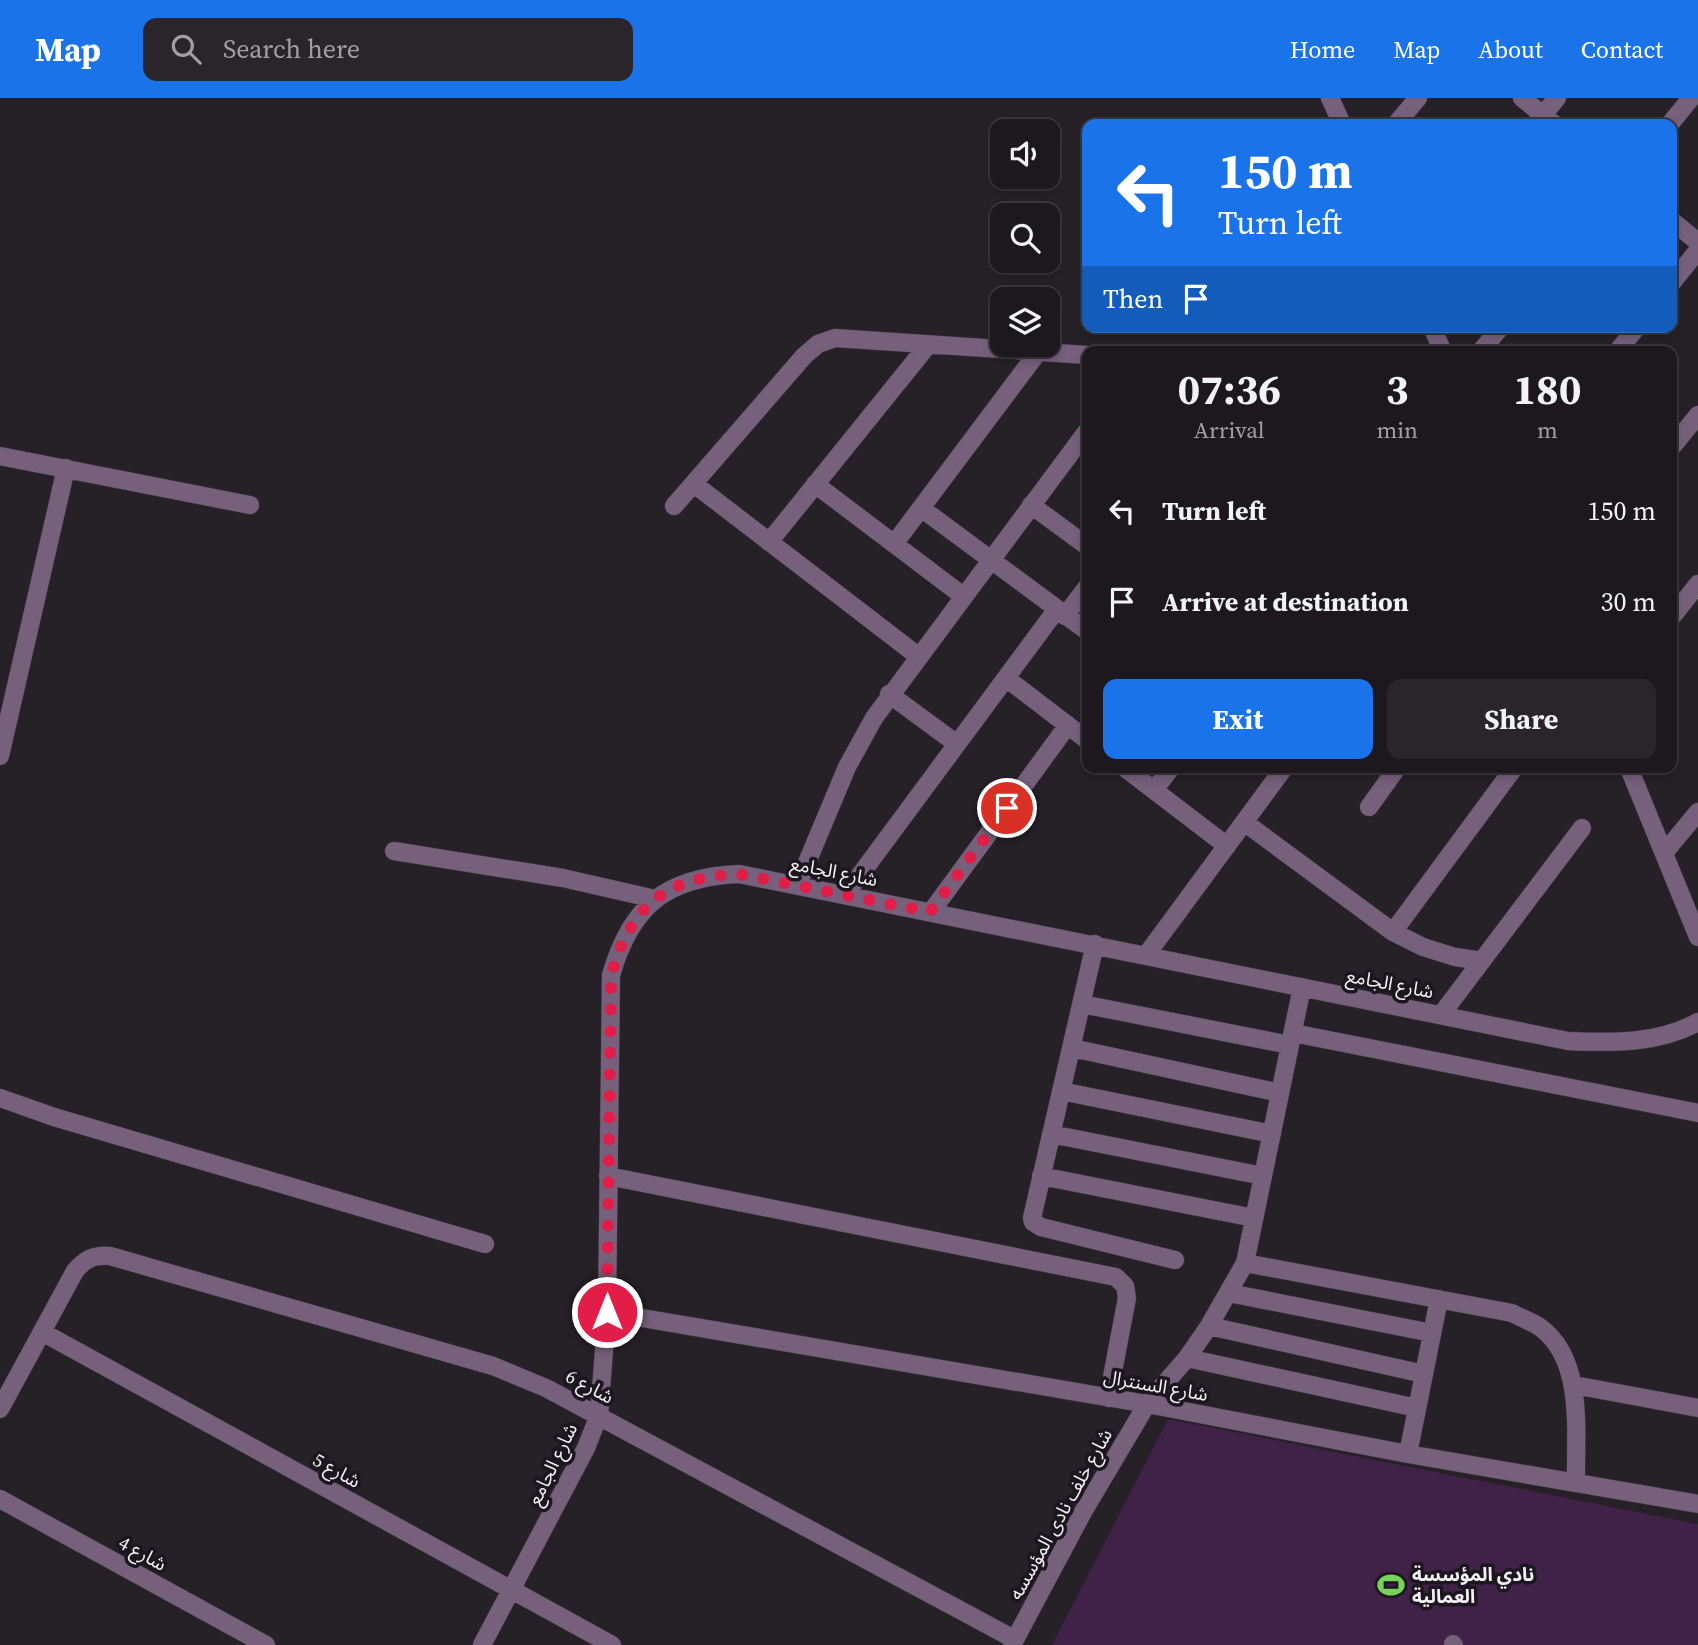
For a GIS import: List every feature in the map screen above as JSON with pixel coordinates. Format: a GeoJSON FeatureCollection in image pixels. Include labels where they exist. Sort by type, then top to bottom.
{"type":"FeatureCollection","features":[{"type":"Feature","properties":{"kind":"street"},"geometry":{"type":"LineString","coordinates":[[1330,98],[1340,119]]}},
{"type":"Feature","properties":{"kind":"street"},"geometry":{"type":"LineString","coordinates":[[1400,119],[1418,98]]}},
{"type":"Feature","properties":{"kind":"street"},"geometry":{"type":"LineString","coordinates":[[1522,98],[1542,119]]}},
{"type":"Feature","properties":{"kind":"street"},"geometry":{"type":"LineString","coordinates":[[1545,119],[1557,98]]}},
{"type":"Feature","properties":{"kind":"street"},"geometry":{"type":"LineString","coordinates":[[1674,119],[1692,98]]}},
{"type":"Feature","properties":{"kind":"street"},"geometry":{"type":"LineString","coordinates":[[1677,225],[1698,242]]}},
{"type":"Feature","properties":{"kind":"street"},"geometry":{"type":"LineString","coordinates":[[1677,276],[1698,250]]}},
{"type":"Feature","properties":{"kind":"street"},"geometry":{"type":"LineString","coordinates":[[674,506],[804,356],[818,344],[835,338],[990,349]]}},
{"type":"Feature","properties":{"kind":"street"},"geometry":{"type":"LineString","coordinates":[[769,542],[928,345]]}},
{"type":"Feature","properties":{"kind":"street"},"geometry":{"type":"LineString","coordinates":[[1060,353],[1082,355]]}},
{"type":"Feature","properties":{"kind":"street"},"geometry":{"type":"LineString","coordinates":[[894,544],[1034,357]]}},
{"type":"Feature","properties":{"kind":"street"},"geometry":{"type":"LineString","coordinates":[[1677,441],[1698,415]]}},
{"type":"Feature","properties":{"kind":"street"},"geometry":{"type":"LineString","coordinates":[[797,884],[859,742],[890,694],[1082,438]]}},
{"type":"Feature","properties":{"kind":"street"},"geometry":{"type":"LineString","coordinates":[[0,456],[250,505]]}},
{"type":"Feature","properties":{"kind":"street"},"geometry":{"type":"LineString","coordinates":[[0,756],[66,468]]}},
{"type":"Feature","properties":{"kind":"street"},"geometry":{"type":"LineString","coordinates":[[694,484],[918,656]]}},
{"type":"Feature","properties":{"kind":"street"},"geometry":{"type":"LineString","coordinates":[[815,484],[963,596]]}},
{"type":"Feature","properties":{"kind":"street"},"geometry":{"type":"LineString","coordinates":[[1031,505],[1082,543]]}},
{"type":"Feature","properties":{"kind":"street"},"geometry":{"type":"LineString","coordinates":[[921,508],[1082,627]]}},
{"type":"Feature","properties":{"kind":"street"},"geometry":{"type":"LineString","coordinates":[[1677,610],[1698,584]]}},
{"type":"Feature","properties":{"kind":"street"},"geometry":{"type":"LineString","coordinates":[[846,894],[1006,678],[1061,612],[1082,592]]}},
{"type":"Feature","properties":{"kind":"street"},"geometry":{"type":"LineString","coordinates":[[1006,678],[1082,736]]}},
{"type":"Feature","properties":{"kind":"street"},"geometry":{"type":"LineString","coordinates":[[890,694],[957,744]]}},
{"type":"Feature","properties":{"kind":"street"},"geometry":{"type":"LineString","coordinates":[[930,912],[1068,726]]}},
{"type":"Feature","properties":{"kind":"street"},"geometry":{"type":"LineString","coordinates":[[1132,773],[1227,846]]}},
{"type":"Feature","properties":{"kind":"street"},"geometry":{"type":"LineString","coordinates":[[1154,790],[1167,773]]}},
{"type":"Feature","properties":{"kind":"street"},"geometry":{"type":"LineString","coordinates":[[1147,954],[1280,773]]}},
{"type":"Feature","properties":{"kind":"street"},"geometry":{"type":"LineString","coordinates":[[1368,807],[1393,773]]}},
{"type":"Feature","properties":{"kind":"street"},"geometry":{"type":"LineString","coordinates":[[1393,932],[1510,773]]}},
{"type":"Feature","properties":{"kind":"street"},"geometry":{"type":"LineString","coordinates":[[1631,773],[1698,937]]}},
{"type":"Feature","properties":{"kind":"street"},"geometry":{"type":"LineString","coordinates":[[1664,853],[1698,812]]}},
{"type":"Feature","properties":{"kind":"street"},"geometry":{"type":"LineString","coordinates":[[1244,822],[1393,932],[1423,947],[1455,957],[1482,961]]}},
{"type":"Feature","properties":{"kind":"street"},"geometry":{"type":"LineString","coordinates":[[1441,1015],[1581,828]]}},
{"type":"Feature","properties":{"kind":"street"},"geometry":{"type":"LineString","coordinates":[[394,851],[563,878],[655,899]]}},
{"type":"Feature","properties":{"kind":"street","name":"شارع الجامع"},"geometry":{"type":"LineString","coordinates":[[482,1645],[586,1448],[598,1415],[607,1312],[611,975],[619,947],[634,921],[655,899],[680,884],[709,875],[739,874],[797,884],[1568,1041],[1611,1043],[1653,1038],[1698,1023]]}},
{"type":"Feature","properties":{"kind":"street"},"geometry":{"type":"LineString","coordinates":[[1095,944],[1032,1213],[1033,1222],[1175,1260]]}},
{"type":"Feature","properties":{"kind":"street","name":"شارع خلف نادى المؤسسه"},"geometry":{"type":"LineString","coordinates":[[1013,1642],[1083,1512],[1147,1404],[1209,1326],[1245,1263],[1302,987]]}},
{"type":"Feature","properties":{"kind":"street"},"geometry":{"type":"LineString","coordinates":[[1083,1003],[1698,1113]]}},
{"type":"Feature","properties":{"kind":"street"},"geometry":{"type":"LineString","coordinates":[[1072,1048],[1280,1093]]}},
{"type":"Feature","properties":{"kind":"street"},"geometry":{"type":"LineString","coordinates":[[1061,1091],[1272,1134]]}},
{"type":"Feature","properties":{"kind":"street"},"geometry":{"type":"LineString","coordinates":[[0,1098],[88,1128],[485,1244]]}},
{"type":"Feature","properties":{"kind":"street"},"geometry":{"type":"LineString","coordinates":[[1051,1135],[1263,1177]]}},
{"type":"Feature","properties":{"kind":"street"},"geometry":{"type":"LineString","coordinates":[[608,1176],[1116,1277],[1125,1286],[1127,1298],[1108,1398]]}},
{"type":"Feature","properties":{"kind":"street"},"geometry":{"type":"LineString","coordinates":[[1041,1176],[1254,1218]]}},
{"type":"Feature","properties":{"kind":"street","name":"شارع 6"},"geometry":{"type":"LineString","coordinates":[[42,1332],[75,1272],[84,1261],[96,1255],[110,1256],[492,1366],[546,1388],[598,1415],[1013,1642]]}},
{"type":"Feature","properties":{"kind":"street"},"geometry":{"type":"LineString","coordinates":[[1245,1263],[1512,1314],[1542,1328],[1563,1354],[1574,1385],[1577,1483]]}},
{"type":"Feature","properties":{"kind":"street"},"geometry":{"type":"LineString","coordinates":[[1229,1293],[1432,1333]]}},
{"type":"Feature","properties":{"kind":"street"},"geometry":{"type":"LineString","coordinates":[[1408,1454],[1439,1299]]}},
{"type":"Feature","properties":{"kind":"street","name":"شارع السنترال"},"geometry":{"type":"LineString","coordinates":[[607,1312],[1147,1404],[1408,1454],[1698,1504]]}},
{"type":"Feature","properties":{"kind":"street"},"geometry":{"type":"LineString","coordinates":[[1209,1326],[1424,1374]]}},
{"type":"Feature","properties":{"kind":"street"},"geometry":{"type":"LineString","coordinates":[[0,1409],[42,1332]]}},
{"type":"Feature","properties":{"kind":"street","name":"شارع 5"},"geometry":{"type":"LineString","coordinates":[[42,1332],[612,1645]]}},
{"type":"Feature","properties":{"kind":"street"},"geometry":{"type":"LineString","coordinates":[[1187,1357],[1417,1408]]}},
{"type":"Feature","properties":{"kind":"street"},"geometry":{"type":"LineString","coordinates":[[1574,1385],[1698,1408]]}},
{"type":"Feature","properties":{"kind":"street","name":"شارع 4"},"geometry":{"type":"LineString","coordinates":[[0,1499],[266,1645]]}},
{"type":"Feature","properties":{"kind":"shaded area","name":"نادي المؤسسة العمالية"},"geometry":{"type":"Polygon","coordinates":[[[1168,1419],[1698,1524],[1698,1645],[1052,1645],[1168,1419]]]}},
{"type":"Feature","properties":{"kind":"place","name":"نادي المؤسسة العمالية"},"geometry":{"type":"Point","coordinates":[1391,1585]}},
{"type":"Feature","properties":{"kind":"route"},"geometry":{"type":"LineString","coordinates":[[607,1312],[611,975],[619,947],[634,921],[655,899],[680,884],[709,875],[739,874],[930,912],[1007,808]]}}]}
